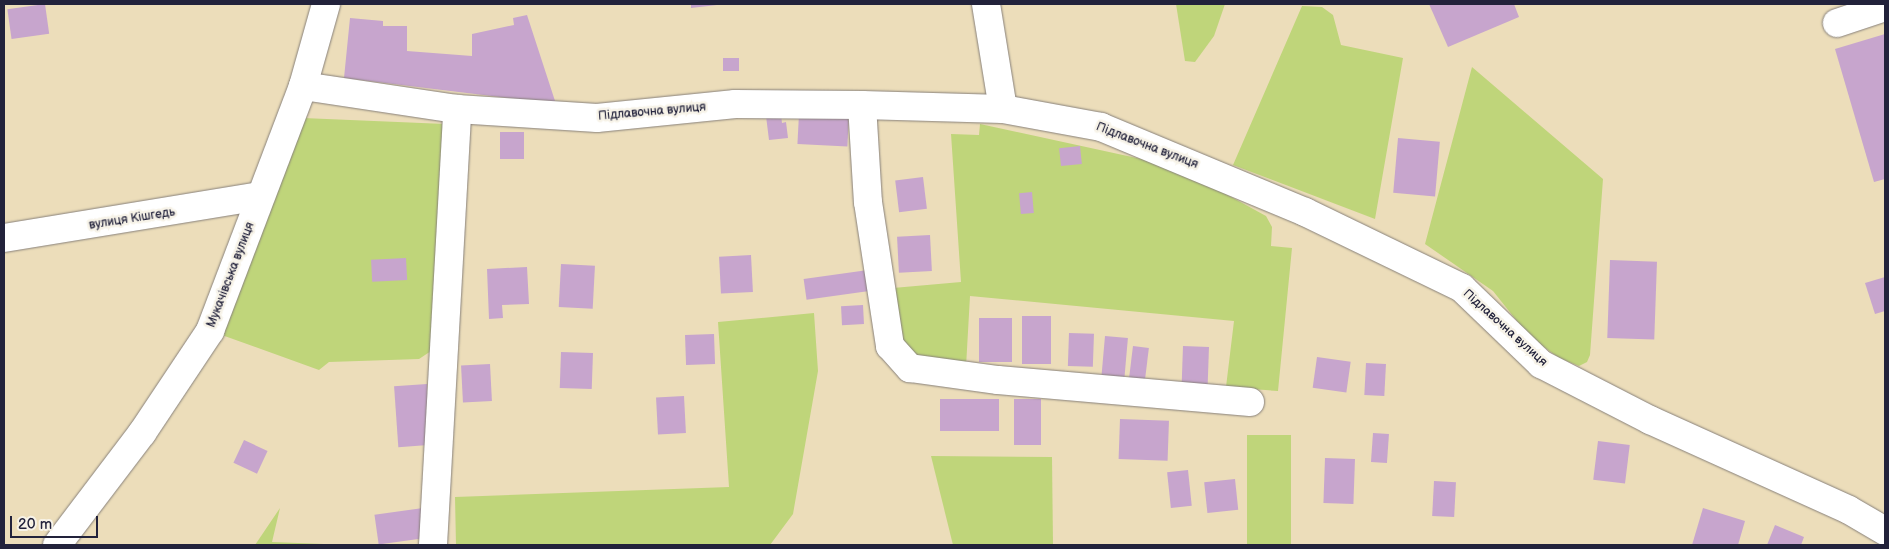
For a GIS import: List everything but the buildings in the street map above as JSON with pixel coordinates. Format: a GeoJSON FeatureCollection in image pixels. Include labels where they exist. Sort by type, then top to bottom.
{"type":"FeatureCollection","features":[{"type":"Feature","properties":{"kind":"street","name":"Мукачівська вулиця"},"geometry":{"type":"LineString","coordinates":[[58,545],[142,433],[210,331],[303,86],[326,4]]}},
{"type":"Feature","properties":{"kind":"street"},"geometry":{"type":"LineString","coordinates":[[986,4],[1003,109]]}},
{"type":"Feature","properties":{"kind":"street"},"geometry":{"type":"LineString","coordinates":[[1837,23],[1885,8]]}},
{"type":"Feature","properties":{"kind":"street","name":"Підлавочна вулиця"},"geometry":{"type":"LineString","coordinates":[[303,86],[457,108],[597,118],[735,104],[862,105],[1003,109],[1101,127],[1304,212],[1462,288],[1541,364],[1650,420],[1884,527]]}},
{"type":"Feature","properties":{"kind":"street"},"geometry":{"type":"LineString","coordinates":[[862,105],[868,202],[890,346],[910,368],[998,380],[1250,402]]}},
{"type":"Feature","properties":{"kind":"street"},"geometry":{"type":"LineString","coordinates":[[433,545],[457,108]]}},
{"type":"Feature","properties":{"kind":"street","name":"вулиця Кішгедь"},"geometry":{"type":"LineString","coordinates":[[4,238],[260,196]]}},
{"type":"Feature","properties":{"kind":"green space"},"geometry":{"type":"Polygon","coordinates":[[[1176,4],[1225,4],[1214,36],[1195,62],[1185,61],[1176,4]]]}},
{"type":"Feature","properties":{"kind":"green space"},"geometry":{"type":"Polygon","coordinates":[[[1302,6],[1322,7],[1333,15],[1341,45],[1403,58],[1375,219],[1233,165],[1302,6]]]}},
{"type":"Feature","properties":{"kind":"green space"},"geometry":{"type":"Polygon","coordinates":[[[1472,67],[1603,179],[1590,355],[1587,362],[1579,366],[1559,358],[1529,336],[1493,291],[1425,244],[1472,67]]]}},
{"type":"Feature","properties":{"kind":"green space"},"geometry":{"type":"Polygon","coordinates":[[[303,118],[445,124],[437,347],[419,359],[329,362],[319,370],[219,334],[303,118]]]}},
{"type":"Feature","properties":{"kind":"green space"},"geometry":{"type":"Polygon","coordinates":[[[980,124],[1155,162],[1202,181],[1266,216],[1272,227],[1271,246],[1292,248],[1278,391],[1226,387],[1234,321],[970,296],[966,367],[912,358],[902,339],[893,288],[961,282],[951,134],[979,135],[980,124]]]}},
{"type":"Feature","properties":{"kind":"green space"},"geometry":{"type":"Polygon","coordinates":[[[814,313],[818,371],[793,514],[770,545],[456,545],[455,497],[729,487],[718,322],[814,313]]]}},
{"type":"Feature","properties":{"kind":"green space"},"geometry":{"type":"Polygon","coordinates":[[[1247,435],[1291,435],[1291,545],[1247,545],[1247,435]]]}},
{"type":"Feature","properties":{"kind":"green space"},"geometry":{"type":"Polygon","coordinates":[[[931,456],[1052,457],[1053,545],[953,545],[931,456]]]}},
{"type":"Feature","properties":{"kind":"green space"},"geometry":{"type":"Polygon","coordinates":[[[280,508],[272,542],[350,545],[255,545],[280,508]]]}}]}
